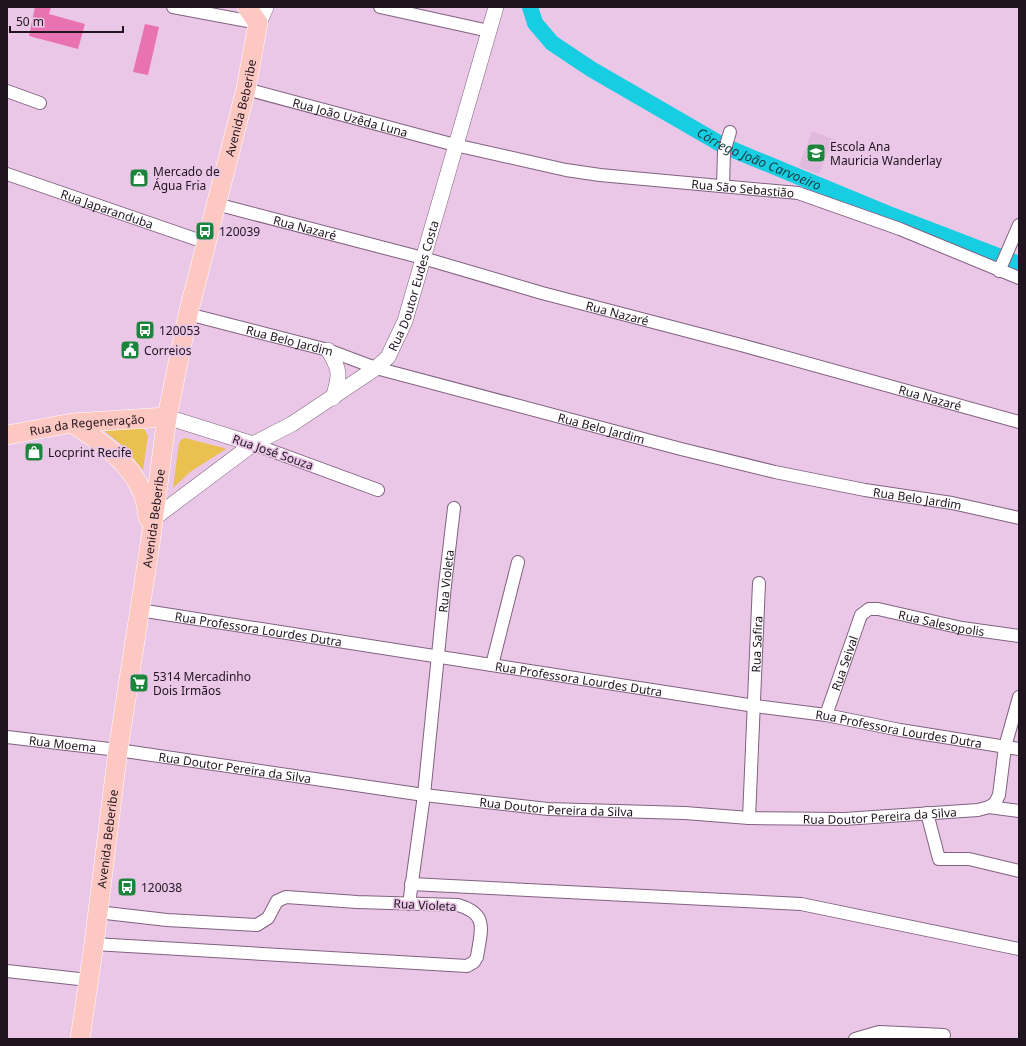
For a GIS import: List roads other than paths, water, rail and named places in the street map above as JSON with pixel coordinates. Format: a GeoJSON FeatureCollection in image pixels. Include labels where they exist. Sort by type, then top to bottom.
{"type":"FeatureCollection","features":[{"type":"Feature","properties":{"kind":"main road"},"geometry":{"type":"LineString","coordinates":[[247,7],[262,15]]}},
{"type":"Feature","properties":{"kind":"main road","name":"Avenida Beberibe"},"geometry":{"type":"LineString","coordinates":[[80,1039],[94,944],[118,750],[167,417],[188,314],[246,88],[262,15]]}},
{"type":"Feature","properties":{"kind":"main road","name":"Rua da Regeneração"},"geometry":{"type":"LineString","coordinates":[[7,435],[72,423],[167,417]]}},
{"type":"Feature","properties":{"kind":"main road"},"geometry":{"type":"LineString","coordinates":[[72,423],[100,441],[132,473],[144,494],[152,525]]}},
{"type":"Feature","properties":{"kind":"street"},"geometry":{"type":"LineString","coordinates":[[174,7],[262,15]]}},
{"type":"Feature","properties":{"kind":"street"},"geometry":{"type":"LineString","coordinates":[[380,7],[489,31]]}},
{"type":"Feature","properties":{"kind":"street","name":"Rua Doutor Eudes Costa"},"geometry":{"type":"LineString","coordinates":[[152,525],[252,444],[292,424],[333,398],[376,368],[388,357],[397,341],[405,321],[454,145],[496,7]]}},
{"type":"Feature","properties":{"kind":"street","name":"Rua João Uzêda Luna"},"geometry":{"type":"LineString","coordinates":[[246,88],[454,145]]}},
{"type":"Feature","properties":{"kind":"street"},"geometry":{"type":"LineString","coordinates":[[7,91],[40,103]]}},
{"type":"Feature","properties":{"kind":"street"},"geometry":{"type":"LineString","coordinates":[[723,186],[724,152],[730,132]]}},
{"type":"Feature","properties":{"kind":"street","name":"Rua São Sebastião"},"geometry":{"type":"LineString","coordinates":[[454,145],[566,170],[798,193],[814,197],[1001,266],[1019,278]]}},
{"type":"Feature","properties":{"kind":"street","name":"Rua Japaranduba"},"geometry":{"type":"LineString","coordinates":[[7,174],[207,243]]}},
{"type":"Feature","properties":{"kind":"street","name":"Rua Nazaré"},"geometry":{"type":"LineString","coordinates":[[216,204],[422,258],[542,293],[741,345],[1019,422]]}},
{"type":"Feature","properties":{"kind":"street"},"geometry":{"type":"LineString","coordinates":[[1001,266],[1019,225]]}},
{"type":"Feature","properties":{"kind":"street","name":"Rua Belo Jardim"},"geometry":{"type":"LineString","coordinates":[[188,314],[328,350],[376,368],[682,449],[775,472],[865,490],[952,502],[1019,518]]}},
{"type":"Feature","properties":{"kind":"street"},"geometry":{"type":"LineString","coordinates":[[328,350],[336,362],[339,372],[339,378],[333,398]]}},
{"type":"Feature","properties":{"kind":"street","name":"Rua José Souza"},"geometry":{"type":"LineString","coordinates":[[167,417],[252,444],[378,490]]}},
{"type":"Feature","properties":{"kind":"street","name":"Rua Violeta"},"geometry":{"type":"LineString","coordinates":[[410,894],[424,795],[454,508]]}},
{"type":"Feature","properties":{"kind":"street"},"geometry":{"type":"LineString","coordinates":[[492,665],[518,562]]}},
{"type":"Feature","properties":{"kind":"street","name":"Rua Safira"},"geometry":{"type":"LineString","coordinates":[[755,706],[759,583]]}},
{"type":"Feature","properties":{"kind":"street","name":"Rua Salesopolis"},"geometry":{"type":"LineString","coordinates":[[865,612],[869,609],[878,609],[962,628],[1019,636]]}},
{"type":"Feature","properties":{"kind":"street","name":"Rua Professora Lourdes Dutra"},"geometry":{"type":"LineString","coordinates":[[139,610],[755,706],[826,715],[900,730],[1019,750]]}},
{"type":"Feature","properties":{"kind":"street","name":"Rua Seival"},"geometry":{"type":"LineString","coordinates":[[826,715],[861,615],[865,612]]}},
{"type":"Feature","properties":{"kind":"street"},"geometry":{"type":"LineString","coordinates":[[992,805],[999,795],[1005,747],[1019,697]]}},
{"type":"Feature","properties":{"kind":"street"},"geometry":{"type":"LineString","coordinates":[[749,818],[755,706]]}},
{"type":"Feature","properties":{"kind":"street","name":"Rua Moema"},"geometry":{"type":"LineString","coordinates":[[7,737],[118,750]]}},
{"type":"Feature","properties":{"kind":"street","name":"Rua Doutor Pereira da Silva"},"geometry":{"type":"LineString","coordinates":[[118,750],[424,795],[548,809],[685,813],[749,818],[844,819],[978,810],[992,805],[1019,811]]}},
{"type":"Feature","properties":{"kind":"street"},"geometry":{"type":"LineString","coordinates":[[927,813],[939,859],[970,859],[1019,870]]}},
{"type":"Feature","properties":{"kind":"street"},"geometry":{"type":"LineString","coordinates":[[410,894],[801,904],[1019,949]]}},
{"type":"Feature","properties":{"kind":"street","name":"Rua Violeta"},"geometry":{"type":"LineString","coordinates":[[94,944],[467,966],[474,962],[478,952],[481,919],[477,913],[470,909],[410,894],[286,898],[277,901],[268,918],[257,925],[167,920],[97,912]]}},
{"type":"Feature","properties":{"kind":"street"},"geometry":{"type":"LineString","coordinates":[[7,971],[88,980]]}},
{"type":"Feature","properties":{"kind":"street"},"geometry":{"type":"LineString","coordinates":[[855,1039],[879,1032],[944,1035]]}},
{"type":"Feature","properties":{"kind":"waterway","name":"Córrego João Carvoeiro"},"geometry":{"type":"LineString","coordinates":[[530,7],[535,23],[552,43],[591,69],[724,146],[886,213],[1019,264]]}},
{"type":"Feature","properties":{"kind":"place","name":"Escola Ana Mauricia Wanderlay"},"geometry":{"type":"Point","coordinates":[816,153]}},
{"type":"Feature","properties":{"kind":"place","name":"Mercado de Água Fria"},"geometry":{"type":"Point","coordinates":[139,178]}},
{"type":"Feature","properties":{"kind":"place","name":"120039"},"geometry":{"type":"Point","coordinates":[205,231]}},
{"type":"Feature","properties":{"kind":"place","name":"120053"},"geometry":{"type":"Point","coordinates":[145,330]}},
{"type":"Feature","properties":{"kind":"place","name":"Correios"},"geometry":{"type":"Point","coordinates":[130,350]}},
{"type":"Feature","properties":{"kind":"place","name":"Locprint Recife"},"geometry":{"type":"Point","coordinates":[34,452]}},
{"type":"Feature","properties":{"kind":"place","name":"5314 Mercadinho Dois Irmãos"},"geometry":{"type":"Point","coordinates":[139,683]}},
{"type":"Feature","properties":{"kind":"place","name":"120038"},"geometry":{"type":"Point","coordinates":[127,887]}}]}
